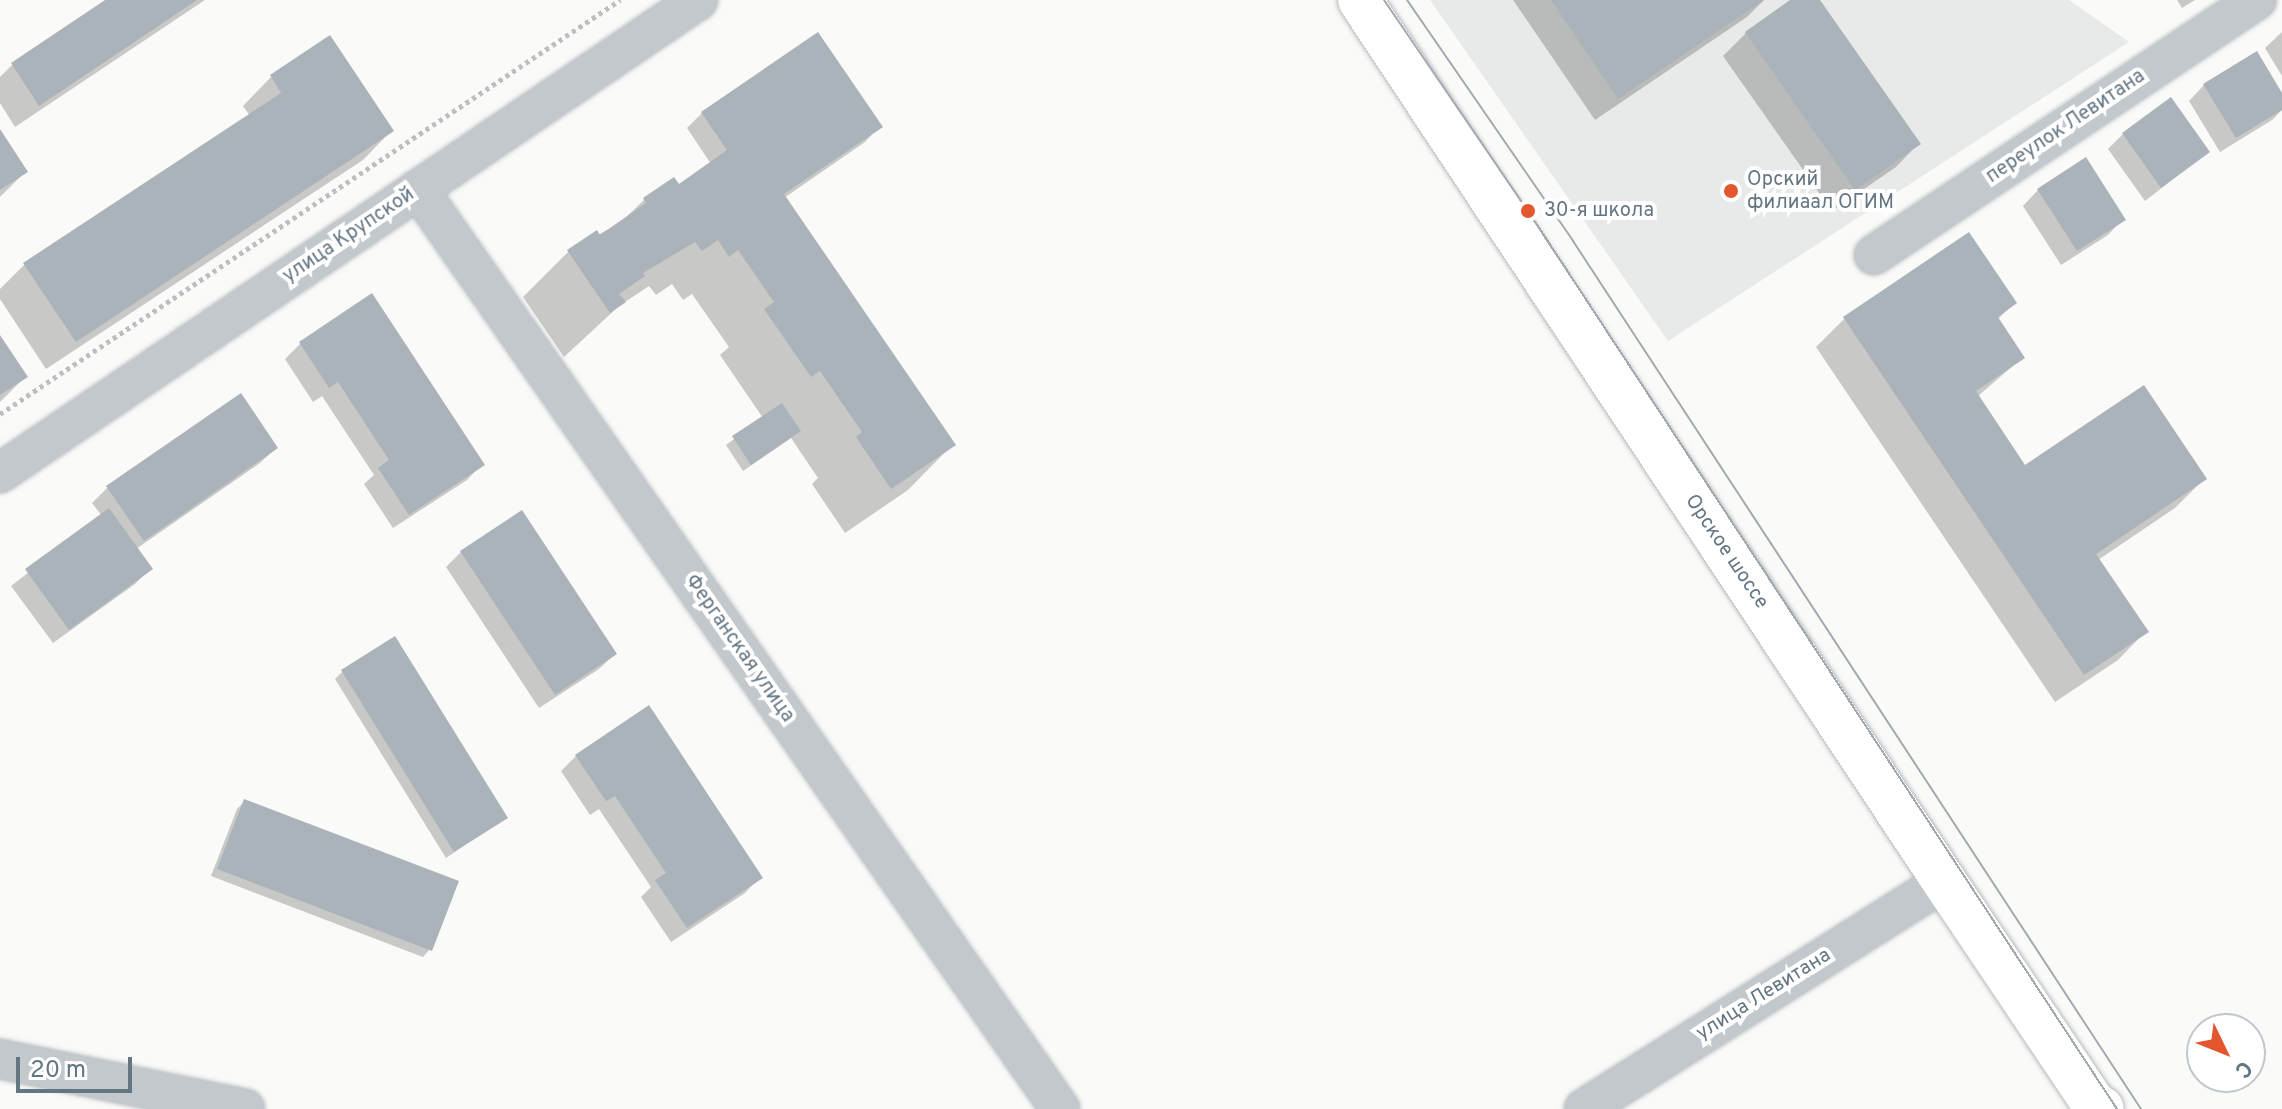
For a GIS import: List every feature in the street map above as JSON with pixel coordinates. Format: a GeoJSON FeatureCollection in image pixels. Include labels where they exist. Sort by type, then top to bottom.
{"type":"FeatureCollection","features":[{"type":"Feature","properties":{"kind":"main road","name":"Орское шоссе"},"geometry":{"type":"LineString","coordinates":[[1360,0],[1944,881],[2098,1106]]}},
{"type":"Feature","properties":{"kind":"street","name":"улица Крупской"},"geometry":{"type":"LineString","coordinates":[[0,473],[698,0]]}},
{"type":"Feature","properties":{"kind":"street","name":"переулок Левитана"},"geometry":{"type":"LineString","coordinates":[[1874,255],[2257,0]]}},
{"type":"Feature","properties":{"kind":"street","name":"Ферганская улица"},"geometry":{"type":"LineString","coordinates":[[418,189],[1060,1109]]}},
{"type":"Feature","properties":{"kind":"street","name":"улица Левитана"},"geometry":{"type":"LineString","coordinates":[[1584,1109],[1944,881]]}},
{"type":"Feature","properties":{"kind":"street"},"geometry":{"type":"LineString","coordinates":[[0,1059],[245,1109]]}},
{"type":"Feature","properties":{"kind":"path"},"geometry":{"type":"LineString","coordinates":[[0,414],[620,0]]}},
{"type":"Feature","properties":{"kind":"shaded area","name":"Орский филиаал ОГИМ"},"geometry":{"type":"Polygon","coordinates":[[[1430,0],[2069,0],[2129,42],[1668,341],[1430,0]]]}},
{"type":"Feature","properties":{"kind":"building"},"geometry":{"type":"Polygon","coordinates":[[[105,0],[197,0],[39,106],[11,63],[105,0]]]}},
{"type":"Feature","properties":{"kind":"building"},"geometry":{"type":"Polygon","coordinates":[[[1551,0],[1764,0],[1618,99],[1551,0]]]}},
{"type":"Feature","properties":{"kind":"building"},"geometry":{"type":"Polygon","coordinates":[[[1790,0],[1820,0],[1921,144],[1855,190],[1745,32],[1790,0]]]}},
{"type":"Feature","properties":{"kind":"building"},"geometry":{"type":"Polygon","coordinates":[[[818,32],[883,127],[784,194],[956,445],[891,489],[856,437],[862,432],[820,371],[811,377],[764,309],[774,302],[738,250],[729,257],[718,240],[702,251],[695,242],[643,273],[645,276],[619,294],[626,302],[610,313],[567,250],[597,230],[600,235],[646,203],[643,198],[674,177],[679,184],[727,150],[701,112],[818,32]]]}},
{"type":"Feature","properties":{"kind":"building"},"geometry":{"type":"Polygon","coordinates":[[[330,35],[394,131],[76,342],[23,263],[281,93],[270,75],[330,35]]]}},
{"type":"Feature","properties":{"kind":"building"},"geometry":{"type":"Polygon","coordinates":[[[2257,51],[2282,93],[2282,110],[2236,138],[2203,84],[2257,51]]]}},
{"type":"Feature","properties":{"kind":"building"},"geometry":{"type":"Polygon","coordinates":[[[2171,97],[2210,152],[2161,188],[2122,133],[2171,97]]]}},
{"type":"Feature","properties":{"kind":"building"},"geometry":{"type":"Polygon","coordinates":[[[0,129],[28,172],[0,190],[0,129]]]}},
{"type":"Feature","properties":{"kind":"building"},"geometry":{"type":"Polygon","coordinates":[[[2086,157],[2126,220],[2077,251],[2037,189],[2086,157]]]}},
{"type":"Feature","properties":{"kind":"building"},"geometry":{"type":"Polygon","coordinates":[[[1969,232],[2017,303],[1998,317],[2025,358],[1976,391],[2025,465],[2144,385],[2207,479],[2096,554],[2149,632],[2084,675],[1843,317],[1969,232]]]}},
{"type":"Feature","properties":{"kind":"building"},"geometry":{"type":"Polygon","coordinates":[[[372,293],[485,465],[409,515],[378,468],[389,460],[338,382],[329,388],[299,342],[372,293]]]}},
{"type":"Feature","properties":{"kind":"building"},"geometry":{"type":"Polygon","coordinates":[[[0,335],[28,377],[0,395],[0,335]]]}},
{"type":"Feature","properties":{"kind":"building"},"geometry":{"type":"Polygon","coordinates":[[[241,393],[278,448],[144,541],[106,486],[241,393]]]}},
{"type":"Feature","properties":{"kind":"building"},"geometry":{"type":"Polygon","coordinates":[[[782,403],[801,431],[751,465],[732,436],[782,403]]]}},
{"type":"Feature","properties":{"kind":"building"},"geometry":{"type":"Polygon","coordinates":[[[109,508],[153,569],[69,630],[25,569],[109,508]]]}},
{"type":"Feature","properties":{"kind":"building"},"geometry":{"type":"Polygon","coordinates":[[[522,510],[617,654],[555,695],[460,551],[522,510]]]}},
{"type":"Feature","properties":{"kind":"building"},"geometry":{"type":"Polygon","coordinates":[[[395,636],[508,818],[454,852],[341,670],[395,636]]]}},
{"type":"Feature","properties":{"kind":"building"},"geometry":{"type":"Polygon","coordinates":[[[649,705],[763,878],[687,928],[655,880],[666,873],[615,796],[606,801],[575,755],[649,705]]]}},
{"type":"Feature","properties":{"kind":"building"},"geometry":{"type":"Polygon","coordinates":[[[244,799],[459,881],[432,951],[217,869],[244,799]]]}},
{"type":"Feature","properties":{"kind":"tram line"},"geometry":{"type":"LineString","coordinates":[[1384,0],[1528,211],[2117,1109]]}},
{"type":"Feature","properties":{"kind":"tram line"},"geometry":{"type":"LineString","coordinates":[[1407,0],[1573,241],[2141,1109]]}},
{"type":"Feature","properties":{"kind":"place","name":"Орский филиаал ОГИМ"},"geometry":{"type":"Point","coordinates":[1731,191]}},
{"type":"Feature","properties":{"kind":"place","name":"30-я школа"},"geometry":{"type":"Point","coordinates":[1528,211]}}]}
